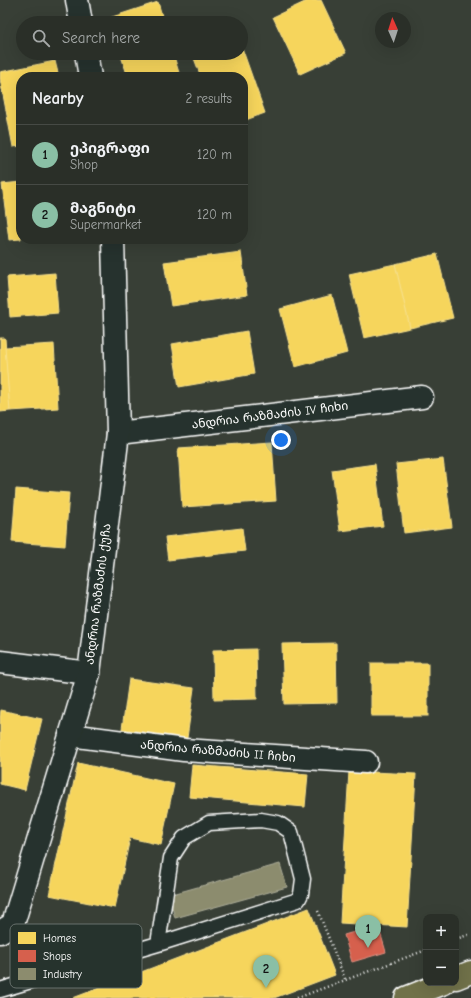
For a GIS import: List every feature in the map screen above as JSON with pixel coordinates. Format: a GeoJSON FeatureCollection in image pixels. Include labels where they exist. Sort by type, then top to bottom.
{"type":"FeatureCollection","features":[{"type":"Feature","properties":{"kind":"main road"},"geometry":{"type":"LineString","coordinates":[[459,977],[471,972]]}},
{"type":"Feature","properties":{"kind":"main road"},"geometry":{"type":"LineString","coordinates":[[406,998],[436,986]]}},
{"type":"Feature","properties":{"kind":"street"},"geometry":{"type":"LineString","coordinates":[[77,0],[80,16]]}},
{"type":"Feature","properties":{"kind":"street"},"geometry":{"type":"LineString","coordinates":[[87,60],[89,72]]}},
{"type":"Feature","properties":{"kind":"street","name":"ანდრია რაზმაძის ქუჩა"},"geometry":{"type":"LineString","coordinates":[[13,924],[89,673],[118,433],[113,244]]}},
{"type":"Feature","properties":{"kind":"street","name":"ანდრია რაზმაძის IV ჩიხი"},"geometry":{"type":"LineString","coordinates":[[118,433],[422,397]]}},
{"type":"Feature","properties":{"kind":"street"},"geometry":{"type":"LineString","coordinates":[[0,662],[89,673]]}},
{"type":"Feature","properties":{"kind":"street","name":"ანდრია რაზმაძის II ჩიხი"},"geometry":{"type":"LineString","coordinates":[[70,736],[184,750],[366,762]]}},
{"type":"Feature","properties":{"kind":"street","name":"ანდრია რაზმაძის ქუჩა"},"geometry":{"type":"LineString","coordinates":[[0,932],[10,926]]}},
{"type":"Feature","properties":{"kind":"lane"},"geometry":{"type":"LineString","coordinates":[[142,949],[158,944],[298,900],[301,894],[303,879],[291,832],[278,823],[261,820],[209,824],[184,838],[171,858],[158,944]]}},
{"type":"Feature","properties":{"kind":"lane"},"geometry":{"type":"LineString","coordinates":[[0,990],[10,987]]}},
{"type":"Feature","properties":{"kind":"path"},"geometry":{"type":"LineString","coordinates":[[459,938],[471,934]]}},
{"type":"Feature","properties":{"kind":"path"},"geometry":{"type":"LineString","coordinates":[[297,998],[423,951]]}},
{"type":"Feature","properties":{"kind":"building: Homes"},"geometry":{"type":"Polygon","coordinates":[[[309,0],[321,0],[346,53],[300,74],[273,17],[309,0]]]}},
{"type":"Feature","properties":{"kind":"building: Homes"},"geometry":{"type":"Polygon","coordinates":[[[158,2],[162,16],[115,16],[158,2]]]}},
{"type":"Feature","properties":{"kind":"building: Homes"},"geometry":{"type":"Polygon","coordinates":[[[122,60],[175,60],[179,72],[126,72],[122,60]]]}},
{"type":"Feature","properties":{"kind":"building: Homes"},"geometry":{"type":"Polygon","coordinates":[[[195,60],[246,60],[265,113],[248,119],[248,72],[199,72],[195,60]]]}},
{"type":"Feature","properties":{"kind":"building: Homes"},"geometry":{"type":"Polygon","coordinates":[[[55,61],[58,72],[16,72],[16,147],[13,147],[0,72],[55,61]]]}},
{"type":"Feature","properties":{"kind":"building: Homes"},"geometry":{"type":"Polygon","coordinates":[[[16,183],[16,239],[9,240],[2,184],[16,183]]]}},
{"type":"Feature","properties":{"kind":"building: Homes"},"geometry":{"type":"Polygon","coordinates":[[[241,252],[247,295],[171,306],[164,262],[241,252]]]}},
{"type":"Feature","properties":{"kind":"building: Homes"},"geometry":{"type":"Polygon","coordinates":[[[437,254],[453,318],[410,328],[395,264],[437,254]]]}},
{"type":"Feature","properties":{"kind":"building: Homes"},"geometry":{"type":"Polygon","coordinates":[[[395,264],[410,328],[364,338],[349,274],[395,264]]]}},
{"type":"Feature","properties":{"kind":"building: Homes"},"geometry":{"type":"Polygon","coordinates":[[[55,273],[58,313],[10,317],[7,277],[55,273]]]}},
{"type":"Feature","properties":{"kind":"building: Homes"},"geometry":{"type":"Polygon","coordinates":[[[332,295],[347,353],[295,367],[280,309],[332,295]]]}},
{"type":"Feature","properties":{"kind":"building: Homes"},"geometry":{"type":"Polygon","coordinates":[[[247,331],[254,374],[179,387],[172,344],[247,331]]]}},
{"type":"Feature","properties":{"kind":"building: Homes"},"geometry":{"type":"Polygon","coordinates":[[[0,338],[5,338],[10,411],[0,412],[0,338]]]}},
{"type":"Feature","properties":{"kind":"building: Homes"},"geometry":{"type":"Polygon","coordinates":[[[54,344],[58,408],[10,411],[5,347],[54,344]]]}},
{"type":"Feature","properties":{"kind":"building: Homes"},"geometry":{"type":"Polygon","coordinates":[[[272,442],[276,501],[182,507],[178,448],[272,442]]]}},
{"type":"Feature","properties":{"kind":"building: Homes"},"geometry":{"type":"Polygon","coordinates":[[[443,459],[452,527],[404,533],[396,464],[443,459]]]}},
{"type":"Feature","properties":{"kind":"building: Homes"},"geometry":{"type":"Polygon","coordinates":[[[375,464],[383,526],[340,531],[332,470],[375,464]]]}},
{"type":"Feature","properties":{"kind":"building: Homes"},"geometry":{"type":"Polygon","coordinates":[[[16,489],[69,493],[65,546],[12,542],[16,489]]]}},
{"type":"Feature","properties":{"kind":"building: Homes"},"geometry":{"type":"Polygon","coordinates":[[[242,528],[245,551],[168,560],[165,537],[242,528]]]}},
{"type":"Feature","properties":{"kind":"building: Homes"},"geometry":{"type":"Polygon","coordinates":[[[336,643],[337,703],[284,704],[282,644],[336,643]]]}},
{"type":"Feature","properties":{"kind":"building: Homes"},"geometry":{"type":"Polygon","coordinates":[[[256,649],[257,699],[214,700],[213,650],[256,649]]]}},
{"type":"Feature","properties":{"kind":"building: Homes"},"geometry":{"type":"Polygon","coordinates":[[[371,663],[428,663],[428,716],[371,716],[371,663]]]}},
{"type":"Feature","properties":{"kind":"building: Homes"},"geometry":{"type":"Polygon","coordinates":[[[129,679],[194,688],[187,738],[122,729],[129,679]]]}},
{"type":"Feature","properties":{"kind":"building: Homes"},"geometry":{"type":"Polygon","coordinates":[[[1,710],[42,719],[25,790],[0,784],[1,710]]]}},
{"type":"Feature","properties":{"kind":"building: Homes"},"geometry":{"type":"Polygon","coordinates":[[[78,763],[174,784],[161,845],[130,838],[115,908],[49,895],[78,763]]]}},
{"type":"Feature","properties":{"kind":"building: Homes"},"geometry":{"type":"Polygon","coordinates":[[[192,765],[308,774],[305,807],[189,797],[192,765]]]}},
{"type":"Feature","properties":{"kind":"building: Homes"},"geometry":{"type":"Polygon","coordinates":[[[349,771],[416,774],[407,927],[340,923],[349,771]]]}},
{"type":"Feature","properties":{"kind":"building: Homes"},"geometry":{"type":"Polygon","coordinates":[[[309,908],[335,975],[274,998],[73,998],[99,988],[142,988],[142,972],[309,908]]]}},
{"type":"Feature","properties":{"kind":"building: Shops"},"geometry":{"type":"Polygon","coordinates":[[[378,925],[386,952],[352,962],[344,935],[378,925]]]}},
{"type":"Feature","properties":{"kind":"building: Industry"},"geometry":{"type":"Polygon","coordinates":[[[280,864],[287,887],[175,918],[169,895],[280,864]]]}},
{"type":"Feature","properties":{"kind":"place","name":"ეპიგრაფი"},"geometry":{"type":"Point","coordinates":[368,948]}},
{"type":"Feature","properties":{"kind":"place","name":"მაგნიტი"},"geometry":{"type":"Point","coordinates":[266,988]}}]}
